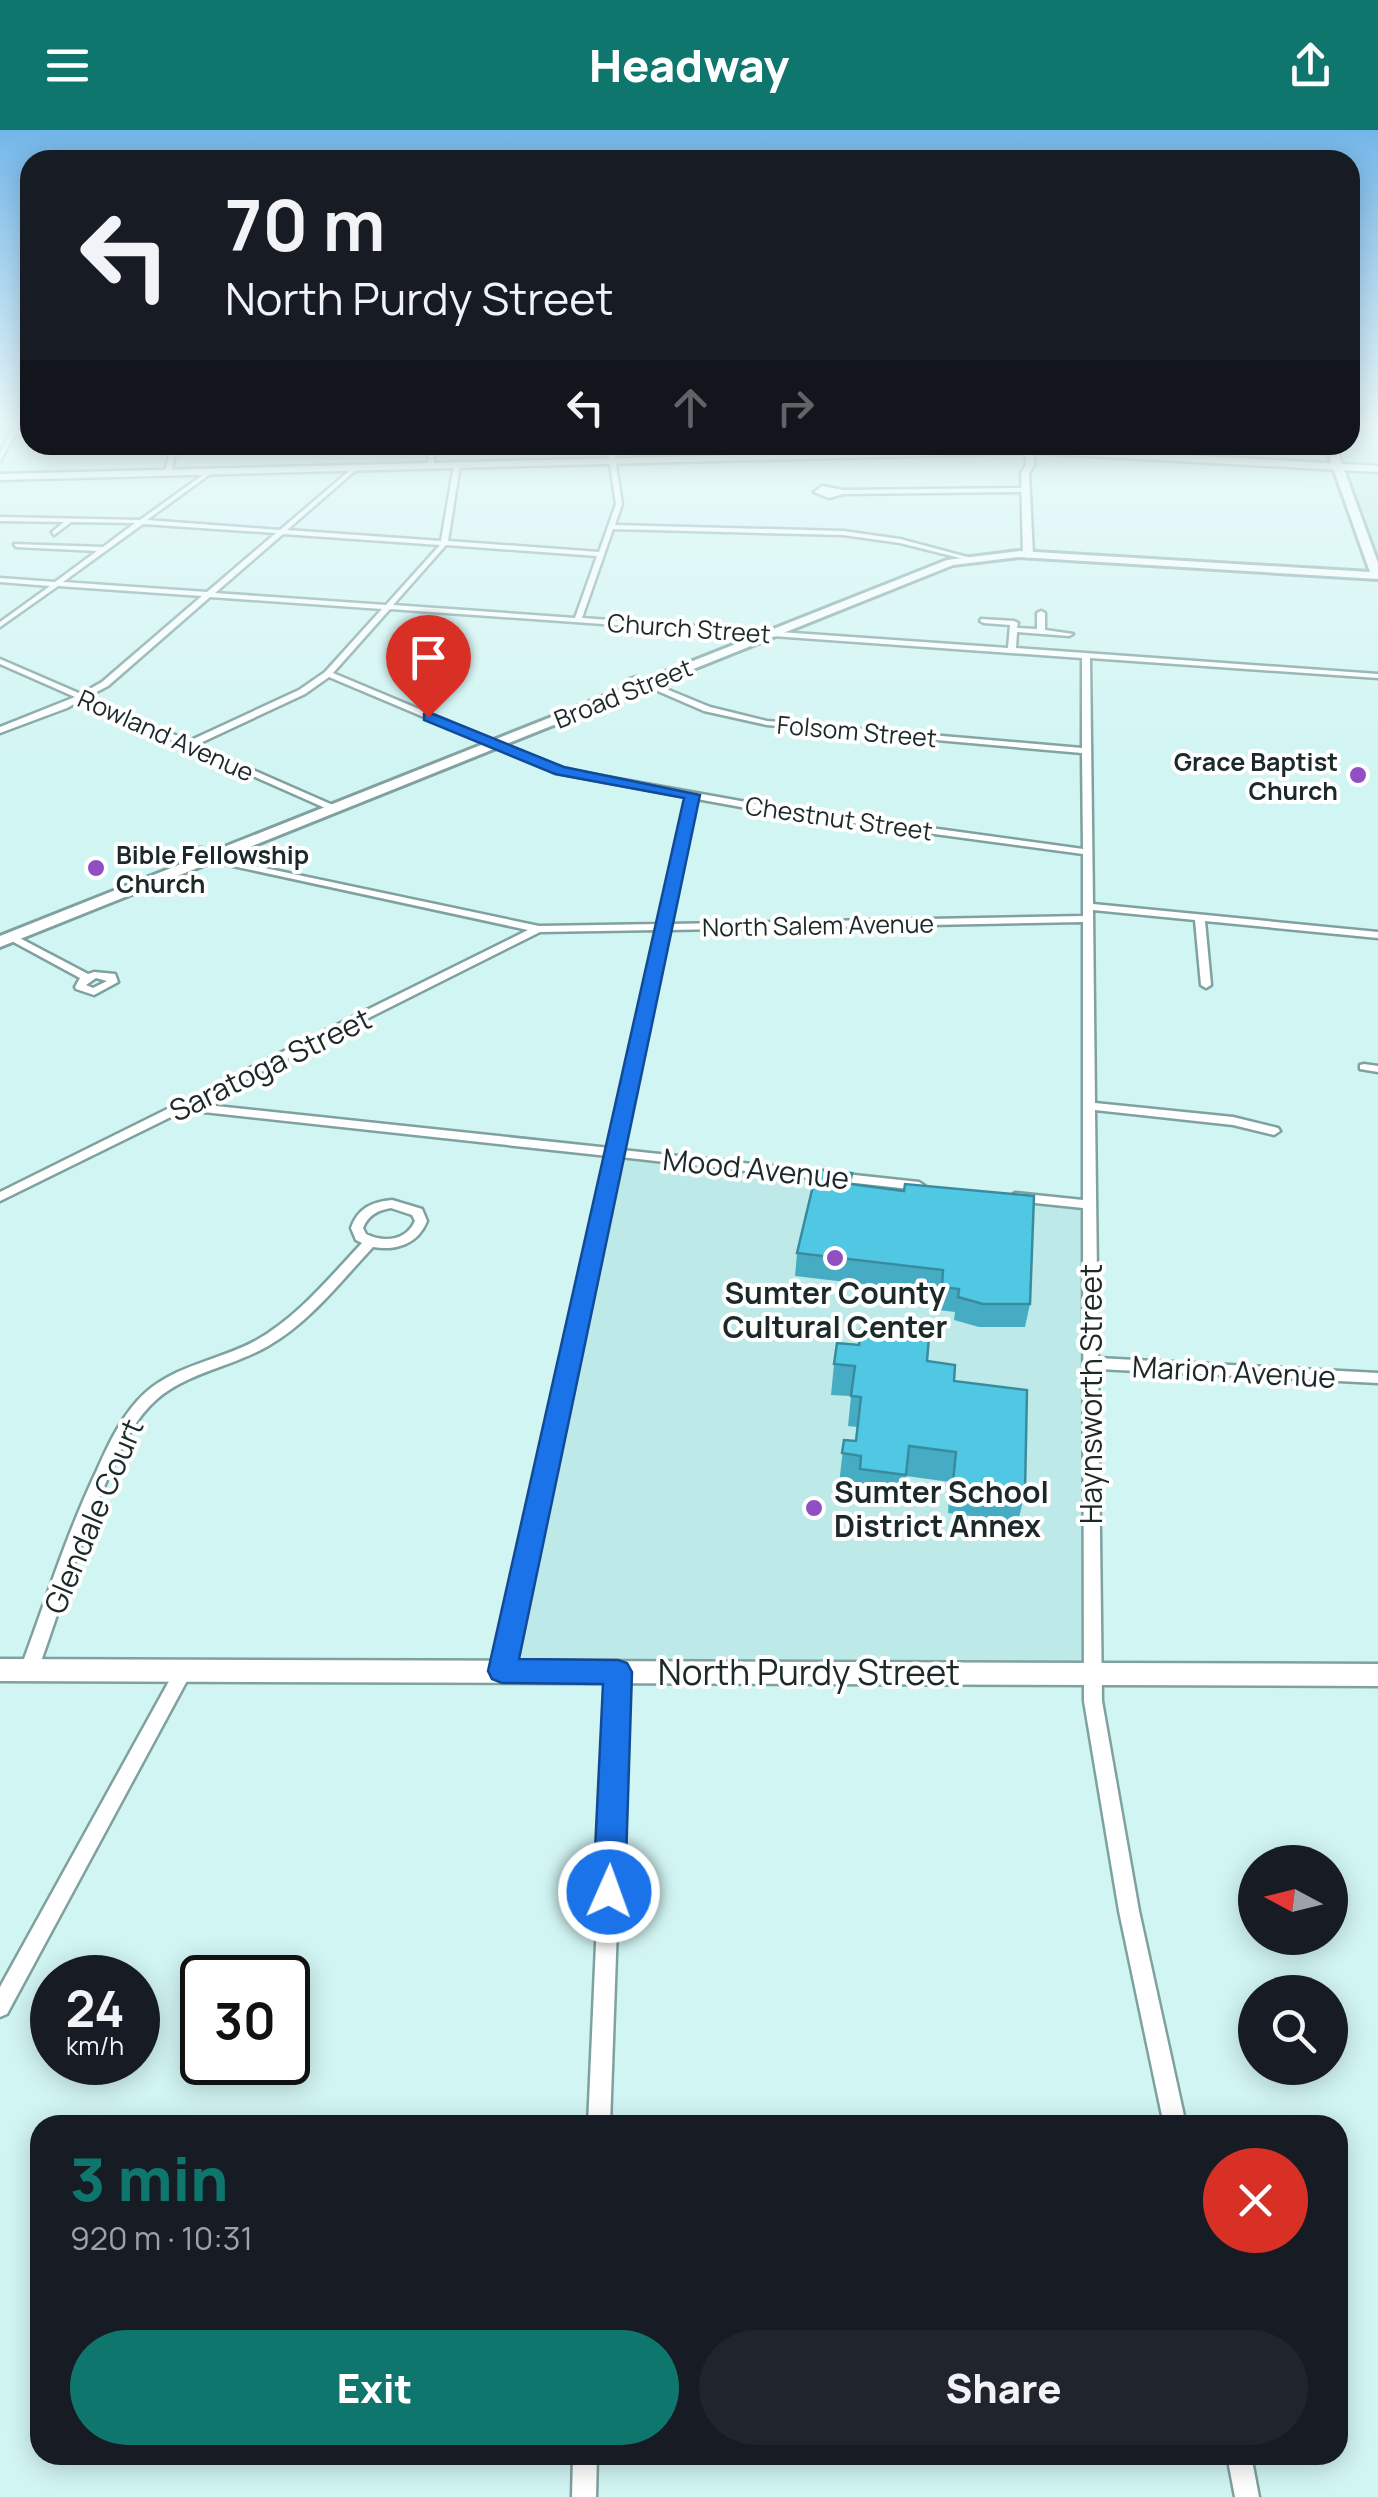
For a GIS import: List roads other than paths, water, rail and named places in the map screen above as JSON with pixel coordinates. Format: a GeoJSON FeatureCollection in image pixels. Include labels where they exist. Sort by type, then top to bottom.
{"type":"FeatureCollection","features":[{"type":"Feature","properties":{"kind":"main road"},"geometry":{"type":"LineString","coordinates":[[1028,538],[1028,552],[1377,575],[1363,538]]}},
{"type":"Feature","properties":{"kind":"main road","name":"Broad Street"},"geometry":{"type":"LineString","coordinates":[[640,681],[752,632],[954,555],[1028,552]]}},
{"type":"Feature","properties":{"kind":"main road","name":"Broad Street"},"geometry":{"type":"LineString","coordinates":[[4,936],[640,681],[968,558],[1028,552]]}},
{"type":"Feature","properties":{"kind":"main road","name":"North Purdy Street"},"geometry":{"type":"LineString","coordinates":[[0,1670],[1378,1675]]}},
{"type":"Feature","properties":{"kind":"street"},"geometry":{"type":"LineString","coordinates":[[0,625],[118,538]]}},
{"type":"Feature","properties":{"kind":"street"},"geometry":{"type":"LineString","coordinates":[[0,730],[82,698],[120,672],[275,538]]}},
{"type":"Feature","properties":{"kind":"street"},"geometry":{"type":"LineString","coordinates":[[353,538],[601,554]]}},
{"type":"Feature","properties":{"kind":"street"},"geometry":{"type":"LineString","coordinates":[[188,745],[302,692],[328,674],[445,538]]}},
{"type":"Feature","properties":{"kind":"street"},"geometry":{"type":"LineString","coordinates":[[578,620],[607,538]]}},
{"type":"Feature","properties":{"kind":"street"},"geometry":{"type":"LineString","coordinates":[[882,538],[968,558]]}},
{"type":"Feature","properties":{"kind":"street"},"geometry":{"type":"LineString","coordinates":[[16,545],[104,549]]}},
{"type":"Feature","properties":{"kind":"street","name":"Church Street"},"geometry":{"type":"LineString","coordinates":[[0,580],[1378,676]]}},
{"type":"Feature","properties":{"kind":"street"},"geometry":{"type":"LineString","coordinates":[[1041,632],[1042,613]]}},
{"type":"Feature","properties":{"kind":"street"},"geometry":{"type":"LineString","coordinates":[[984,621],[1014,623],[1012,650]]}},
{"type":"Feature","properties":{"kind":"street"},"geometry":{"type":"LineString","coordinates":[[1014,630],[1070,634]]}},
{"type":"Feature","properties":{"kind":"street","name":"Haynsworth Street"},"geometry":{"type":"LineString","coordinates":[[1086,656],[1093,1701],[1119,1861],[1172,2115]]}},
{"type":"Feature","properties":{"kind":"street","name":"Rowland Avenue"},"geometry":{"type":"LineString","coordinates":[[0,661],[325,806]]}},
{"type":"Feature","properties":{"kind":"street","name":"Chestnut Street"},"geometry":{"type":"LineString","coordinates":[[328,674],[560,771],[692,795],[1087,852]]}},
{"type":"Feature","properties":{"kind":"street","name":"Folsom Street"},"geometry":{"type":"LineString","coordinates":[[640,681],[707,709],[768,723],[1086,751]]}},
{"type":"Feature","properties":{"kind":"street"},"geometry":{"type":"LineString","coordinates":[[502,1671],[692,795]]}},
{"type":"Feature","properties":{"kind":"street","name":"North Salem Avenue"},"geometry":{"type":"LineString","coordinates":[[205,853],[260,870],[539,929],[1087,913],[1200,917],[1378,935]]}},
{"type":"Feature","properties":{"kind":"street"},"geometry":{"type":"LineString","coordinates":[[1200,917],[1206,985]]}},
{"type":"Feature","properties":{"kind":"street","name":"Saratoga Street"},"geometry":{"type":"LineString","coordinates":[[0,1197],[539,929]]}},
{"type":"Feature","properties":{"kind":"street"},"geometry":{"type":"LineString","coordinates":[[4,936],[86,978]]}},
{"type":"Feature","properties":{"kind":"street","name":"Mood Avenue"},"geometry":{"type":"LineString","coordinates":[[184,1106],[935,1188]]}},
{"type":"Feature","properties":{"kind":"street"},"geometry":{"type":"LineString","coordinates":[[1088,1106],[1233,1121],[1274,1132]]}},
{"type":"Feature","properties":{"kind":"street"},"geometry":{"type":"LineString","coordinates":[[992,1194],[1089,1205]]}},
{"type":"Feature","properties":{"kind":"street"},"geometry":{"type":"LineString","coordinates":[[399,1204],[419,1216],[420,1226],[407,1239],[385,1245],[370,1242],[357,1228],[360,1218],[370,1210],[399,1204]]}},
{"type":"Feature","properties":{"kind":"street","name":"Glendale Court"},"geometry":{"type":"LineString","coordinates":[[28,1670],[97,1489],[135,1412],[177,1377],[252,1348],[281,1330],[370,1242]]}},
{"type":"Feature","properties":{"kind":"street","name":"Marion Avenue"},"geometry":{"type":"LineString","coordinates":[[1090,1363],[1378,1378]]}},
{"type":"Feature","properties":{"kind":"street"},"geometry":{"type":"LineString","coordinates":[[0,2008],[184,1670]]}},
{"type":"Feature","properties":{"kind":"street"},"geometry":{"type":"LineString","coordinates":[[599,2115],[618,1672]]}},
{"type":"Feature","properties":{"kind":"street"},"geometry":{"type":"LineString","coordinates":[[584,2497],[586,2465]]}},
{"type":"Feature","properties":{"kind":"street"},"geometry":{"type":"LineString","coordinates":[[1241,2465],[1248,2497]]}},
{"type":"Feature","properties":{"kind":"place","name":"Grace Baptist Church"},"geometry":{"type":"Point","coordinates":[1358,775]}},
{"type":"Feature","properties":{"kind":"place","name":"Bible Fellowship Church"},"geometry":{"type":"Point","coordinates":[96,868]}},
{"type":"Feature","properties":{"kind":"place","name":"Sumter County Cultural Center"},"geometry":{"type":"Point","coordinates":[835,1258]}},
{"type":"Feature","properties":{"kind":"place","name":"Sumter School District Annex"},"geometry":{"type":"Point","coordinates":[814,1508]}}]}
